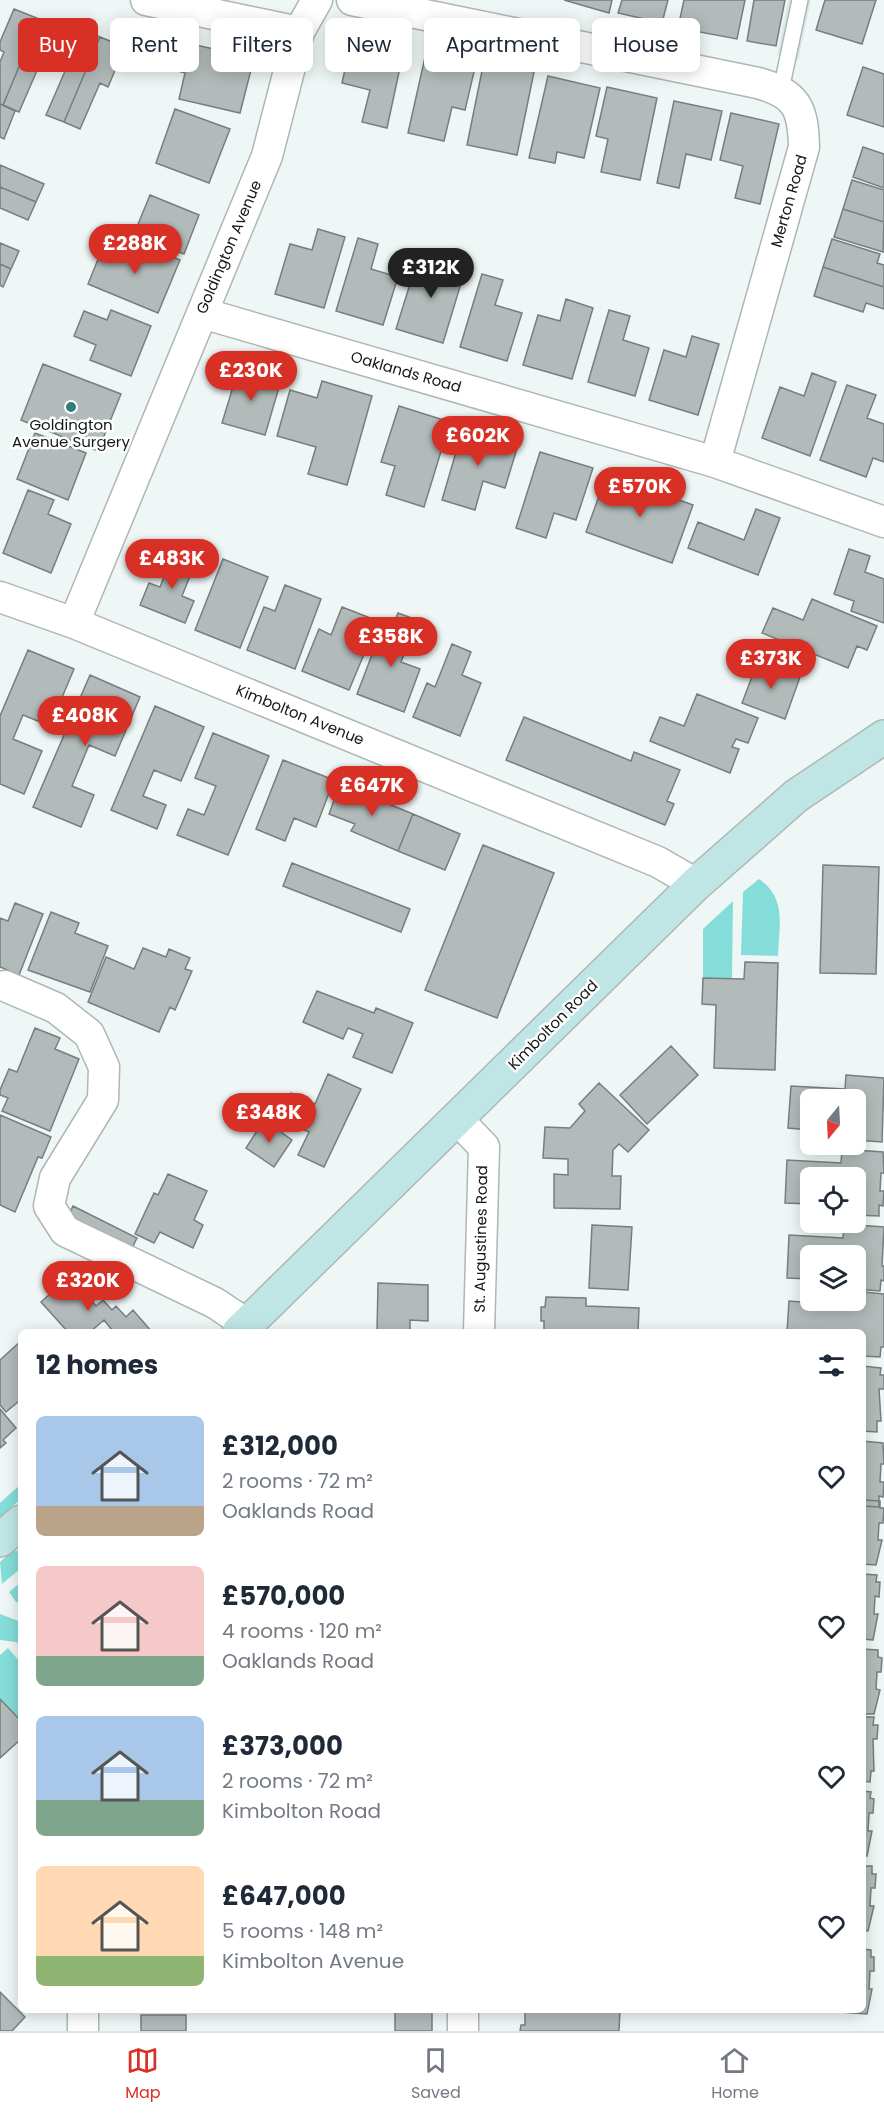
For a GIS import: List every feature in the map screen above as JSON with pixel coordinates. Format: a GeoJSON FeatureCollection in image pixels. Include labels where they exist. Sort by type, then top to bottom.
{"type":"FeatureCollection","features":[{"type":"Feature","properties":{"kind":"main road","name":"Kimbolton Road"},"geometry":{"type":"LineString","coordinates":[[243,1328],[696,884],[796,796],[884,737]]}},
{"type":"Feature","properties":{"kind":"main road"},"geometry":{"type":"LineString","coordinates":[[0,1540],[18,1525]]}},
{"type":"Feature","properties":{"kind":"street"},"geometry":{"type":"LineString","coordinates":[[146,0],[232,18]]}},
{"type":"Feature","properties":{"kind":"street","name":"Goldington Avenue"},"geometry":{"type":"LineString","coordinates":[[306,18],[316,0]]}},
{"type":"Feature","properties":{"kind":"street"},"geometry":{"type":"LineString","coordinates":[[352,0],[781,90]]}},
{"type":"Feature","properties":{"kind":"street","name":"Goldington Avenue"},"geometry":{"type":"LineString","coordinates":[[74,623],[267,156],[288,72]]}},
{"type":"Feature","properties":{"kind":"street","name":"Merton Road"},"geometry":{"type":"LineString","coordinates":[[715,462],[804,147],[804,126],[797,107],[781,90]]}},
{"type":"Feature","properties":{"kind":"street","name":"Oaklands Road"},"geometry":{"type":"LineString","coordinates":[[202,313],[715,462],[884,522]]}},
{"type":"Feature","properties":{"kind":"street","name":"Kimbolton Avenue"},"geometry":{"type":"LineString","coordinates":[[0,597],[74,623],[658,862],[696,884]]}},
{"type":"Feature","properties":{"kind":"street"},"geometry":{"type":"LineString","coordinates":[[5,986],[56,1008],[89,1034],[104,1067],[103,1100],[55,1178],[49,1206],[65,1231],[215,1303],[243,1328]]}},
{"type":"Feature","properties":{"kind":"street","name":"St. Augustines Road"},"geometry":{"type":"LineString","coordinates":[[458,1119],[483,1147],[479,1329]]}},
{"type":"Feature","properties":{"kind":"street"},"geometry":{"type":"LineString","coordinates":[[83,2013],[83,2031]]}},
{"type":"Feature","properties":{"kind":"street"},"geometry":{"type":"LineString","coordinates":[[463,2013],[463,2031]]}},
{"type":"Feature","properties":{"kind":"lane"},"geometry":{"type":"LineString","coordinates":[[781,90],[800,0]]}},
{"type":"Feature","properties":{"kind":"shaded area"},"geometry":{"type":"Polygon","coordinates":[[[788,0],[811,0],[798,61],[777,55],[788,0]]]}},
{"type":"Feature","properties":{"kind":"shaded area"},"geometry":{"type":"Polygon","coordinates":[[[759,879],[768,886],[778,904],[780,923],[778,956],[741,955],[743,892],[759,879]]]}},
{"type":"Feature","properties":{"kind":"shaded area"},"geometry":{"type":"Polygon","coordinates":[[[733,901],[732,978],[703,978],[703,929],[733,901]]]}},
{"type":"Feature","properties":{"kind":"shaded area"},"geometry":{"type":"Polygon","coordinates":[[[18,1487],[18,1502],[0,1517],[0,1503],[18,1487]]]}},
{"type":"Feature","properties":{"kind":"shaded area"},"geometry":{"type":"Polygon","coordinates":[[[18,1551],[18,1571],[2,1584],[0,1562],[11,1552],[18,1551]]]}},
{"type":"Feature","properties":{"kind":"shaded area"},"geometry":{"type":"Polygon","coordinates":[[[18,1584],[18,1602],[16,1602],[9,1592],[18,1584]]]}},
{"type":"Feature","properties":{"kind":"shaded area"},"geometry":{"type":"Polygon","coordinates":[[[0,1614],[18,1621],[18,1644],[0,1640],[0,1614]]]}},
{"type":"Feature","properties":{"kind":"shaded area"},"geometry":{"type":"Polygon","coordinates":[[[8,1648],[18,1660],[18,1718],[0,1699],[0,1655],[8,1648]]]}},
{"type":"Feature","properties":{"kind":"building"},"geometry":{"type":"Polygon","coordinates":[[[564,0],[612,0],[609,13],[564,0]]]}},
{"type":"Feature","properties":{"kind":"building"},"geometry":{"type":"Polygon","coordinates":[[[622,0],[668,0],[663,18],[640,18],[618,13],[622,0]]]}},
{"type":"Feature","properties":{"kind":"building"},"geometry":{"type":"Polygon","coordinates":[[[684,0],[745,0],[737,39],[700,32],[700,18],[680,18],[684,0]]]}},
{"type":"Feature","properties":{"kind":"building"},"geometry":{"type":"Polygon","coordinates":[[[754,0],[785,0],[776,46],[747,41],[754,0]]]}},
{"type":"Feature","properties":{"kind":"building"},"geometry":{"type":"Polygon","coordinates":[[[825,0],[876,0],[862,44],[816,30],[825,0]]]}},
{"type":"Feature","properties":{"kind":"building"},"geometry":{"type":"Polygon","coordinates":[[[14,9],[36,18],[18,18],[18,69],[3,105],[0,104],[0,62],[4,52],[0,50],[0,42],[14,9]]]}},
{"type":"Feature","properties":{"kind":"building"},"geometry":{"type":"Polygon","coordinates":[[[100,37],[110,41],[110,72],[114,72],[108,87],[100,83],[80,129],[64,122],[85,72],[98,72],[100,37]]]}},
{"type":"Feature","properties":{"kind":"building"},"geometry":{"type":"Polygon","coordinates":[[[199,46],[211,48],[211,72],[250,72],[240,113],[179,99],[185,73],[182,72],[199,72],[199,46]]]}},
{"type":"Feature","properties":{"kind":"building"},"geometry":{"type":"Polygon","coordinates":[[[424,62],[424,72],[474,72],[465,110],[452,107],[444,141],[408,133],[424,62]]]}},
{"type":"Feature","properties":{"kind":"building"},"geometry":{"type":"Polygon","coordinates":[[[863,67],[884,74],[884,127],[847,115],[863,67]]]}},
{"type":"Feature","properties":{"kind":"building"},"geometry":{"type":"Polygon","coordinates":[[[18,69],[18,72],[36,72],[19,112],[3,105],[18,69]]]}},
{"type":"Feature","properties":{"kind":"building"},"geometry":{"type":"Polygon","coordinates":[[[65,72],[85,72],[64,122],[46,115],[65,72]]]}},
{"type":"Feature","properties":{"kind":"building"},"geometry":{"type":"Polygon","coordinates":[[[344,72],[399,72],[387,128],[362,122],[370,90],[342,83],[344,72]]]}},
{"type":"Feature","properties":{"kind":"building"},"geometry":{"type":"Polygon","coordinates":[[[482,72],[534,72],[517,155],[467,145],[482,72]]]}},
{"type":"Feature","properties":{"kind":"building"},"geometry":{"type":"Polygon","coordinates":[[[548,76],[600,88],[584,158],[557,152],[555,163],[529,158],[548,76]]]}},
{"type":"Feature","properties":{"kind":"building"},"geometry":{"type":"Polygon","coordinates":[[[607,87],[657,98],[640,180],[601,172],[608,139],[596,136],[607,87]]]}},
{"type":"Feature","properties":{"kind":"building"},"geometry":{"type":"Polygon","coordinates":[[[674,101],[722,111],[711,160],[686,154],[679,188],[657,183],[674,101]]]}},
{"type":"Feature","properties":{"kind":"building"},"geometry":{"type":"Polygon","coordinates":[[[0,104],[15,111],[4,139],[0,137],[0,104]]]}},
{"type":"Feature","properties":{"kind":"building"},"geometry":{"type":"Polygon","coordinates":[[[175,109],[230,129],[209,183],[156,163],[175,109]]]}},
{"type":"Feature","properties":{"kind":"building"},"geometry":{"type":"Polygon","coordinates":[[[731,113],[779,124],[760,204],[735,198],[743,166],[720,160],[731,113]]]}},
{"type":"Feature","properties":{"kind":"building"},"geometry":{"type":"Polygon","coordinates":[[[863,147],[884,154],[884,188],[853,177],[863,147]]]}},
{"type":"Feature","properties":{"kind":"building"},"geometry":{"type":"Polygon","coordinates":[[[0,165],[44,184],[36,202],[0,187],[0,165]]]}},
{"type":"Feature","properties":{"kind":"building"},"geometry":{"type":"Polygon","coordinates":[[[852,180],[884,190],[884,222],[843,209],[852,180]]]}},
{"type":"Feature","properties":{"kind":"building"},"geometry":{"type":"Polygon","coordinates":[[[0,187],[36,202],[28,220],[0,208],[0,187]]]}},
{"type":"Feature","properties":{"kind":"building"},"geometry":{"type":"Polygon","coordinates":[[[150,195],[199,215],[184,254],[134,234],[150,195]]]}},
{"type":"Feature","properties":{"kind":"building"},"geometry":{"type":"Polygon","coordinates":[[[843,209],[884,222],[883,252],[834,237],[843,209]]]}},
{"type":"Feature","properties":{"kind":"building"},"geometry":{"type":"Polygon","coordinates":[[[318,229],[345,237],[324,308],[275,294],[290,244],[312,250],[318,229]]]}},
{"type":"Feature","properties":{"kind":"building"},"geometry":{"type":"Polygon","coordinates":[[[358,238],[378,244],[371,269],[398,277],[383,325],[336,311],[358,238]]]}},
{"type":"Feature","properties":{"kind":"building"},"geometry":{"type":"Polygon","coordinates":[[[832,239],[880,254],[877,263],[884,265],[884,287],[823,267],[832,239]]]}},
{"type":"Feature","properties":{"kind":"building"},"geometry":{"type":"Polygon","coordinates":[[[105,242],[129,252],[133,242],[180,260],[158,313],[88,284],[105,242]]]}},
{"type":"Feature","properties":{"kind":"building"},"geometry":{"type":"Polygon","coordinates":[[[0,243],[19,251],[11,269],[0,264],[0,243]]]}},
{"type":"Feature","properties":{"kind":"building"},"geometry":{"type":"Polygon","coordinates":[[[419,255],[465,270],[443,343],[396,329],[419,255]]]}},
{"type":"Feature","properties":{"kind":"building"},"geometry":{"type":"Polygon","coordinates":[[[0,264],[11,269],[3,287],[0,285],[0,264]]]}},
{"type":"Feature","properties":{"kind":"building"},"geometry":{"type":"Polygon","coordinates":[[[823,267],[884,287],[884,309],[866,303],[863,312],[814,296],[823,267]]]}},
{"type":"Feature","properties":{"kind":"building"},"geometry":{"type":"Polygon","coordinates":[[[482,274],[503,280],[495,305],[522,313],[507,361],[460,347],[482,274]]]}},
{"type":"Feature","properties":{"kind":"building"},"geometry":{"type":"Polygon","coordinates":[[[566,299],[593,308],[572,379],[523,365],[538,315],[560,321],[566,299]]]}},
{"type":"Feature","properties":{"kind":"building"},"geometry":{"type":"Polygon","coordinates":[[[111,310],[151,326],[131,376],[90,360],[96,345],[74,336],[84,311],[107,320],[111,310]]]}},
{"type":"Feature","properties":{"kind":"building"},"geometry":{"type":"Polygon","coordinates":[[[609,310],[630,316],[623,340],[649,348],[635,396],[588,382],[609,310]]]}},
{"type":"Feature","properties":{"kind":"building"},"geometry":{"type":"Polygon","coordinates":[[[692,336],[719,344],[698,415],[649,400],[664,350],[686,357],[692,336]]]}},
{"type":"Feature","properties":{"kind":"building","name":"Goldington Avenue Surgery"},"geometry":{"type":"Polygon","coordinates":[[[43,364],[121,394],[98,451],[21,420],[43,364]]]}},
{"type":"Feature","properties":{"kind":"building"},"geometry":{"type":"Polygon","coordinates":[[[239,367],[260,373],[259,378],[280,384],[265,435],[222,423],[239,367]]]}},
{"type":"Feature","properties":{"kind":"building"},"geometry":{"type":"Polygon","coordinates":[[[812,373],[836,382],[810,456],[762,438],[780,387],[804,396],[812,373]]]}},
{"type":"Feature","properties":{"kind":"building"},"geometry":{"type":"Polygon","coordinates":[[[322,381],[372,396],[347,485],[308,474],[316,447],[277,436],[290,390],[317,398],[322,381]]]}},
{"type":"Feature","properties":{"kind":"building"},"geometry":{"type":"Polygon","coordinates":[[[847,385],[876,395],[867,418],[884,424],[884,462],[873,458],[866,477],[820,460],[847,385]]]}},
{"type":"Feature","properties":{"kind":"building"},"geometry":{"type":"Polygon","coordinates":[[[399,406],[450,422],[424,507],[386,495],[395,466],[381,462],[399,406]]]}},
{"type":"Feature","properties":{"kind":"building"},"geometry":{"type":"Polygon","coordinates":[[[463,428],[518,445],[505,488],[483,481],[475,510],[442,500],[463,428]]]}},
{"type":"Feature","properties":{"kind":"building"},"geometry":{"type":"Polygon","coordinates":[[[35,433],[86,453],[68,500],[17,479],[35,433]]]}},
{"type":"Feature","properties":{"kind":"building"},"geometry":{"type":"Polygon","coordinates":[[[540,452],[593,468],[576,520],[554,513],[546,538],[516,528],[540,452]]]}},
{"type":"Feature","properties":{"kind":"building"},"geometry":{"type":"Polygon","coordinates":[[[607,474],[693,505],[672,563],[586,532],[607,474]]]}},
{"type":"Feature","properties":{"kind":"building"},"geometry":{"type":"Polygon","coordinates":[[[28,490],[54,500],[48,514],[71,524],[51,573],[3,553],[28,490]]]}},
{"type":"Feature","properties":{"kind":"building"},"geometry":{"type":"Polygon","coordinates":[[[756,509],[780,518],[758,575],[688,548],[698,522],[744,540],[756,509]]]}},
{"type":"Feature","properties":{"kind":"building"},"geometry":{"type":"Polygon","coordinates":[[[849,549],[870,556],[865,572],[884,579],[884,623],[851,611],[854,601],[834,594],[849,549]]]}},
{"type":"Feature","properties":{"kind":"building"},"geometry":{"type":"Polygon","coordinates":[[[174,552],[196,561],[182,596],[194,601],[185,623],[140,605],[149,583],[160,587],[174,552]]]}},
{"type":"Feature","properties":{"kind":"building"},"geometry":{"type":"Polygon","coordinates":[[[223,559],[268,577],[240,648],[195,630],[223,559]]]}},
{"type":"Feature","properties":{"kind":"building"},"geometry":{"type":"Polygon","coordinates":[[[285,585],[321,599],[295,669],[247,650],[264,607],[275,611],[285,585]]]}},
{"type":"Feature","properties":{"kind":"building"},"geometry":{"type":"Polygon","coordinates":[[[812,599],[877,626],[867,650],[857,646],[848,668],[762,633],[773,608],[803,620],[812,599]]]}},
{"type":"Feature","properties":{"kind":"building"},"geometry":{"type":"Polygon","coordinates":[[[342,607],[378,621],[349,690],[302,671],[319,629],[331,635],[342,607]]]}},
{"type":"Feature","properties":{"kind":"building"},"geometry":{"type":"Polygon","coordinates":[[[398,613],[417,620],[401,662],[420,669],[404,712],[357,694],[378,639],[386,642],[398,613]]]}},
{"type":"Feature","properties":{"kind":"building"},"geometry":{"type":"Polygon","coordinates":[[[452,644],[471,652],[462,675],[481,683],[460,736],[413,717],[427,683],[435,687],[452,644]]]}},
{"type":"Feature","properties":{"kind":"building"},"geometry":{"type":"Polygon","coordinates":[[[28,650],[74,669],[50,726],[23,715],[13,739],[42,751],[24,794],[0,784],[0,716],[28,650]]]}},
{"type":"Feature","properties":{"kind":"building"},"geometry":{"type":"Polygon","coordinates":[[[758,661],[800,677],[785,719],[742,703],[758,661]]]}},
{"type":"Feature","properties":{"kind":"building"},"geometry":{"type":"Polygon","coordinates":[[[90,675],[140,697],[115,756],[89,745],[72,786],[94,795],[81,827],[33,807],[90,675]]]}},
{"type":"Feature","properties":{"kind":"building"},"geometry":{"type":"Polygon","coordinates":[[[697,694],[758,718],[748,743],[736,739],[732,747],[739,749],[730,773],[650,741],[660,717],[684,726],[697,694]]]}},
{"type":"Feature","properties":{"kind":"building"},"geometry":{"type":"Polygon","coordinates":[[[155,706],[204,727],[181,781],[154,770],[143,796],[166,805],[157,829],[111,810],[155,706]]]}},
{"type":"Feature","properties":{"kind":"building"},"geometry":{"type":"Polygon","coordinates":[[[524,717],[631,761],[634,752],[680,770],[667,801],[674,804],[665,825],[506,760],[524,717]]]}},
{"type":"Feature","properties":{"kind":"building"},"geometry":{"type":"Polygon","coordinates":[[[213,733],[269,756],[228,855],[177,835],[188,809],[204,815],[216,786],[195,778],[213,733]]]}},
{"type":"Feature","properties":{"kind":"building"},"geometry":{"type":"Polygon","coordinates":[[[283,760],[334,780],[316,827],[294,818],[285,841],[256,829],[283,760]]]}},
{"type":"Feature","properties":{"kind":"building"},"geometry":{"type":"Polygon","coordinates":[[[340,784],[413,814],[398,851],[351,831],[355,824],[329,814],[340,784]]]}},
{"type":"Feature","properties":{"kind":"building"},"geometry":{"type":"Polygon","coordinates":[[[413,814],[460,834],[445,870],[398,851],[413,814]]]}},
{"type":"Feature","properties":{"kind":"building"},"geometry":{"type":"Polygon","coordinates":[[[483,845],[554,873],[497,1018],[425,990],[483,845]]]}},
{"type":"Feature","properties":{"kind":"building"},"geometry":{"type":"Polygon","coordinates":[[[292,863],[410,909],[401,932],[283,886],[292,863]]]}},
{"type":"Feature","properties":{"kind":"building"},"geometry":{"type":"Polygon","coordinates":[[[823,865],[879,867],[876,974],[820,973],[823,865]]]}},
{"type":"Feature","properties":{"kind":"building"},"geometry":{"type":"Polygon","coordinates":[[[15,903],[43,914],[19,975],[0,967],[0,918],[8,921],[15,903]]]}},
{"type":"Feature","properties":{"kind":"building"},"geometry":{"type":"Polygon","coordinates":[[[51,912],[79,923],[75,933],[108,946],[90,992],[28,970],[51,912]]]}},
{"type":"Feature","properties":{"kind":"building"},"geometry":{"type":"Polygon","coordinates":[[[143,948],[166,957],[169,949],[190,958],[185,969],[192,971],[175,1010],[170,1007],[159,1032],[88,1002],[106,957],[134,969],[143,948]]]}},
{"type":"Feature","properties":{"kind":"building"},"geometry":{"type":"Polygon","coordinates":[[[745,962],[778,963],[775,1070],[714,1068],[716,1005],[702,1004],[703,978],[744,979],[745,962]]]}},
{"type":"Feature","properties":{"kind":"building"},"geometry":{"type":"Polygon","coordinates":[[[317,991],[374,1013],[376,1008],[413,1023],[392,1073],[353,1057],[363,1034],[348,1028],[343,1039],[303,1022],[317,991]]]}},
{"type":"Feature","properties":{"kind":"building"},"geometry":{"type":"Polygon","coordinates":[[[35,1028],[60,1038],[55,1049],[79,1059],[50,1131],[2,1111],[8,1098],[0,1095],[0,1090],[9,1069],[17,1072],[35,1028]]]}},
{"type":"Feature","properties":{"kind":"building"},"geometry":{"type":"Polygon","coordinates":[[[671,1046],[698,1075],[647,1124],[620,1095],[671,1046]]]}},
{"type":"Feature","properties":{"kind":"building"},"geometry":{"type":"Polygon","coordinates":[[[328,1074],[361,1089],[324,1167],[298,1155],[309,1132],[279,1119],[291,1093],[315,1104],[328,1074]]]}},
{"type":"Feature","properties":{"kind":"building"},"geometry":{"type":"Polygon","coordinates":[[[846,1075],[884,1078],[882,1142],[866,1141],[866,1089],[845,1089],[846,1075]]]}},
{"type":"Feature","properties":{"kind":"building"},"geometry":{"type":"Polygon","coordinates":[[[599,1083],[649,1130],[628,1152],[619,1144],[613,1150],[612,1176],[621,1176],[620,1209],[554,1208],[554,1174],[568,1175],[568,1159],[543,1158],[545,1127],[570,1128],[585,1111],[579,1104],[599,1083]]]}},
{"type":"Feature","properties":{"kind":"building"},"geometry":{"type":"Polygon","coordinates":[[[791,1086],[845,1089],[800,1089],[800,1129],[788,1128],[791,1086]]]}},
{"type":"Feature","properties":{"kind":"building"},"geometry":{"type":"Polygon","coordinates":[[[0,1115],[51,1137],[42,1158],[38,1157],[15,1212],[0,1205],[0,1115]]]}},
{"type":"Feature","properties":{"kind":"building"},"geometry":{"type":"Polygon","coordinates":[[[264,1120],[292,1140],[274,1167],[246,1148],[264,1120]]]}},
{"type":"Feature","properties":{"kind":"building"},"geometry":{"type":"Polygon","coordinates":[[[866,1151],[883,1152],[884,1173],[881,1173],[880,1191],[884,1191],[883,1206],[879,1205],[879,1216],[866,1215],[866,1167],[800,1167],[800,1204],[785,1203],[787,1160],[841,1163],[842,1155],[866,1155],[866,1151]]]}},
{"type":"Feature","properties":{"kind":"building"},"geometry":{"type":"Polygon","coordinates":[[[168,1174],[207,1191],[194,1220],[203,1225],[193,1248],[160,1232],[154,1243],[135,1234],[154,1193],[158,1195],[168,1174]]]}},
{"type":"Feature","properties":{"kind":"building"},"geometry":{"type":"Polygon","coordinates":[[[73,1206],[137,1238],[129,1254],[65,1223],[73,1206]]]}},
{"type":"Feature","properties":{"kind":"building"},"geometry":{"type":"Polygon","coordinates":[[[592,1225],[632,1227],[628,1290],[589,1288],[592,1225]]]}},
{"type":"Feature","properties":{"kind":"building"},"geometry":{"type":"Polygon","coordinates":[[[866,1226],[884,1227],[882,1266],[884,1266],[884,1281],[881,1280],[880,1291],[866,1290],[866,1245],[800,1245],[800,1279],[787,1278],[789,1235],[843,1238],[843,1233],[866,1233],[866,1226]]]}},
{"type":"Feature","properties":{"kind":"building"},"geometry":{"type":"Polygon","coordinates":[[[70,1276],[96,1306],[103,1300],[112,1310],[116,1306],[126,1317],[133,1310],[149,1329],[111,1329],[104,1320],[94,1329],[65,1329],[41,1302],[70,1276]]]}},
{"type":"Feature","properties":{"kind":"building"},"geometry":{"type":"Polygon","coordinates":[[[378,1283],[428,1285],[428,1321],[410,1320],[410,1329],[377,1329],[378,1283]]]}},
{"type":"Feature","properties":{"kind":"building"},"geometry":{"type":"Polygon","coordinates":[[[866,1292],[884,1294],[884,1347],[881,1347],[880,1357],[866,1356],[866,1329],[787,1329],[789,1301],[800,1302],[800,1311],[866,1311],[866,1292]]]}},
{"type":"Feature","properties":{"kind":"building"},"geometry":{"type":"Polygon","coordinates":[[[546,1297],[586,1298],[586,1306],[639,1308],[638,1329],[544,1329],[544,1321],[541,1321],[541,1307],[545,1307],[546,1297]]]}},
{"type":"Feature","properties":{"kind":"building"},"geometry":{"type":"Polygon","coordinates":[[[18,1344],[18,1402],[6,1412],[0,1405],[0,1360],[18,1344]]]}},
{"type":"Feature","properties":{"kind":"building"},"geometry":{"type":"Polygon","coordinates":[[[866,1366],[881,1368],[880,1375],[884,1375],[884,1389],[879,1389],[881,1421],[877,1421],[877,1432],[866,1431],[866,1366]]]}},
{"type":"Feature","properties":{"kind":"building"},"geometry":{"type":"Polygon","coordinates":[[[0,1409],[16,1428],[3,1440],[6,1443],[0,1448],[0,1409]]]}},
{"type":"Feature","properties":{"kind":"building"},"geometry":{"type":"Polygon","coordinates":[[[866,1441],[883,1443],[884,1464],[881,1464],[880,1482],[884,1482],[883,1497],[879,1496],[879,1507],[866,1506],[866,1441]]]}},
{"type":"Feature","properties":{"kind":"building"},"geometry":{"type":"Polygon","coordinates":[[[866,1500],[880,1501],[880,1508],[884,1508],[883,1523],[879,1523],[878,1540],[882,1540],[876,1565],[866,1564],[866,1500]]]}},
{"type":"Feature","properties":{"kind":"building"},"geometry":{"type":"Polygon","coordinates":[[[866,1574],[877,1575],[876,1582],[880,1582],[879,1597],[875,1596],[874,1614],[878,1614],[873,1640],[866,1639],[866,1574]]]}},
{"type":"Feature","properties":{"kind":"building"},"geometry":{"type":"Polygon","coordinates":[[[866,1649],[878,1650],[878,1657],[882,1658],[881,1672],[877,1672],[876,1689],[880,1690],[874,1714],[866,1714],[866,1649]]]}},
{"type":"Feature","properties":{"kind":"building"},"geometry":{"type":"Polygon","coordinates":[[[0,1699],[18,1718],[18,1742],[0,1758],[0,1699]]]}},
{"type":"Feature","properties":{"kind":"building"},"geometry":{"type":"Polygon","coordinates":[[[866,1717],[874,1717],[873,1725],[878,1725],[877,1739],[873,1739],[874,1771],[871,1771],[870,1782],[866,1782],[866,1717]]]}},
{"type":"Feature","properties":{"kind":"building"},"geometry":{"type":"Polygon","coordinates":[[[866,1791],[871,1792],[870,1798],[874,1799],[873,1813],[869,1813],[868,1831],[872,1831],[867,1856],[866,1791]]]}},
{"type":"Feature","properties":{"kind":"building"},"geometry":{"type":"Polygon","coordinates":[[[866,1866],[872,1866],[872,1874],[876,1874],[875,1888],[871,1888],[870,1906],[874,1906],[868,1931],[866,1931],[866,1866]]]}},
{"type":"Feature","properties":{"kind":"building"},"geometry":{"type":"Polygon","coordinates":[[[866,1949],[871,1950],[871,1957],[874,1957],[874,1971],[870,1971],[869,1989],[872,1989],[867,2014],[853,2013],[866,2013],[866,1949]]]}},
{"type":"Feature","properties":{"kind":"building"},"geometry":{"type":"Polygon","coordinates":[[[0,1992],[18,2010],[18,2013],[25,2017],[12,2031],[0,2031],[0,1992]]]}},
{"type":"Feature","properties":{"kind":"building"},"geometry":{"type":"Polygon","coordinates":[[[395,2013],[432,2013],[432,2031],[395,2031],[395,2013]]]}},
{"type":"Feature","properties":{"kind":"building"},"geometry":{"type":"Polygon","coordinates":[[[525,2013],[620,2013],[619,2031],[520,2031],[521,2025],[525,2025],[525,2013]]]}},
{"type":"Feature","properties":{"kind":"building"},"geometry":{"type":"Polygon","coordinates":[[[141,2015],[186,2015],[186,2031],[141,2031],[141,2015]]]}},
{"type":"Feature","properties":{"kind":"place","name":"Goldington Avenue Surgery"},"geometry":{"type":"Point","coordinates":[71,407]}}]}
